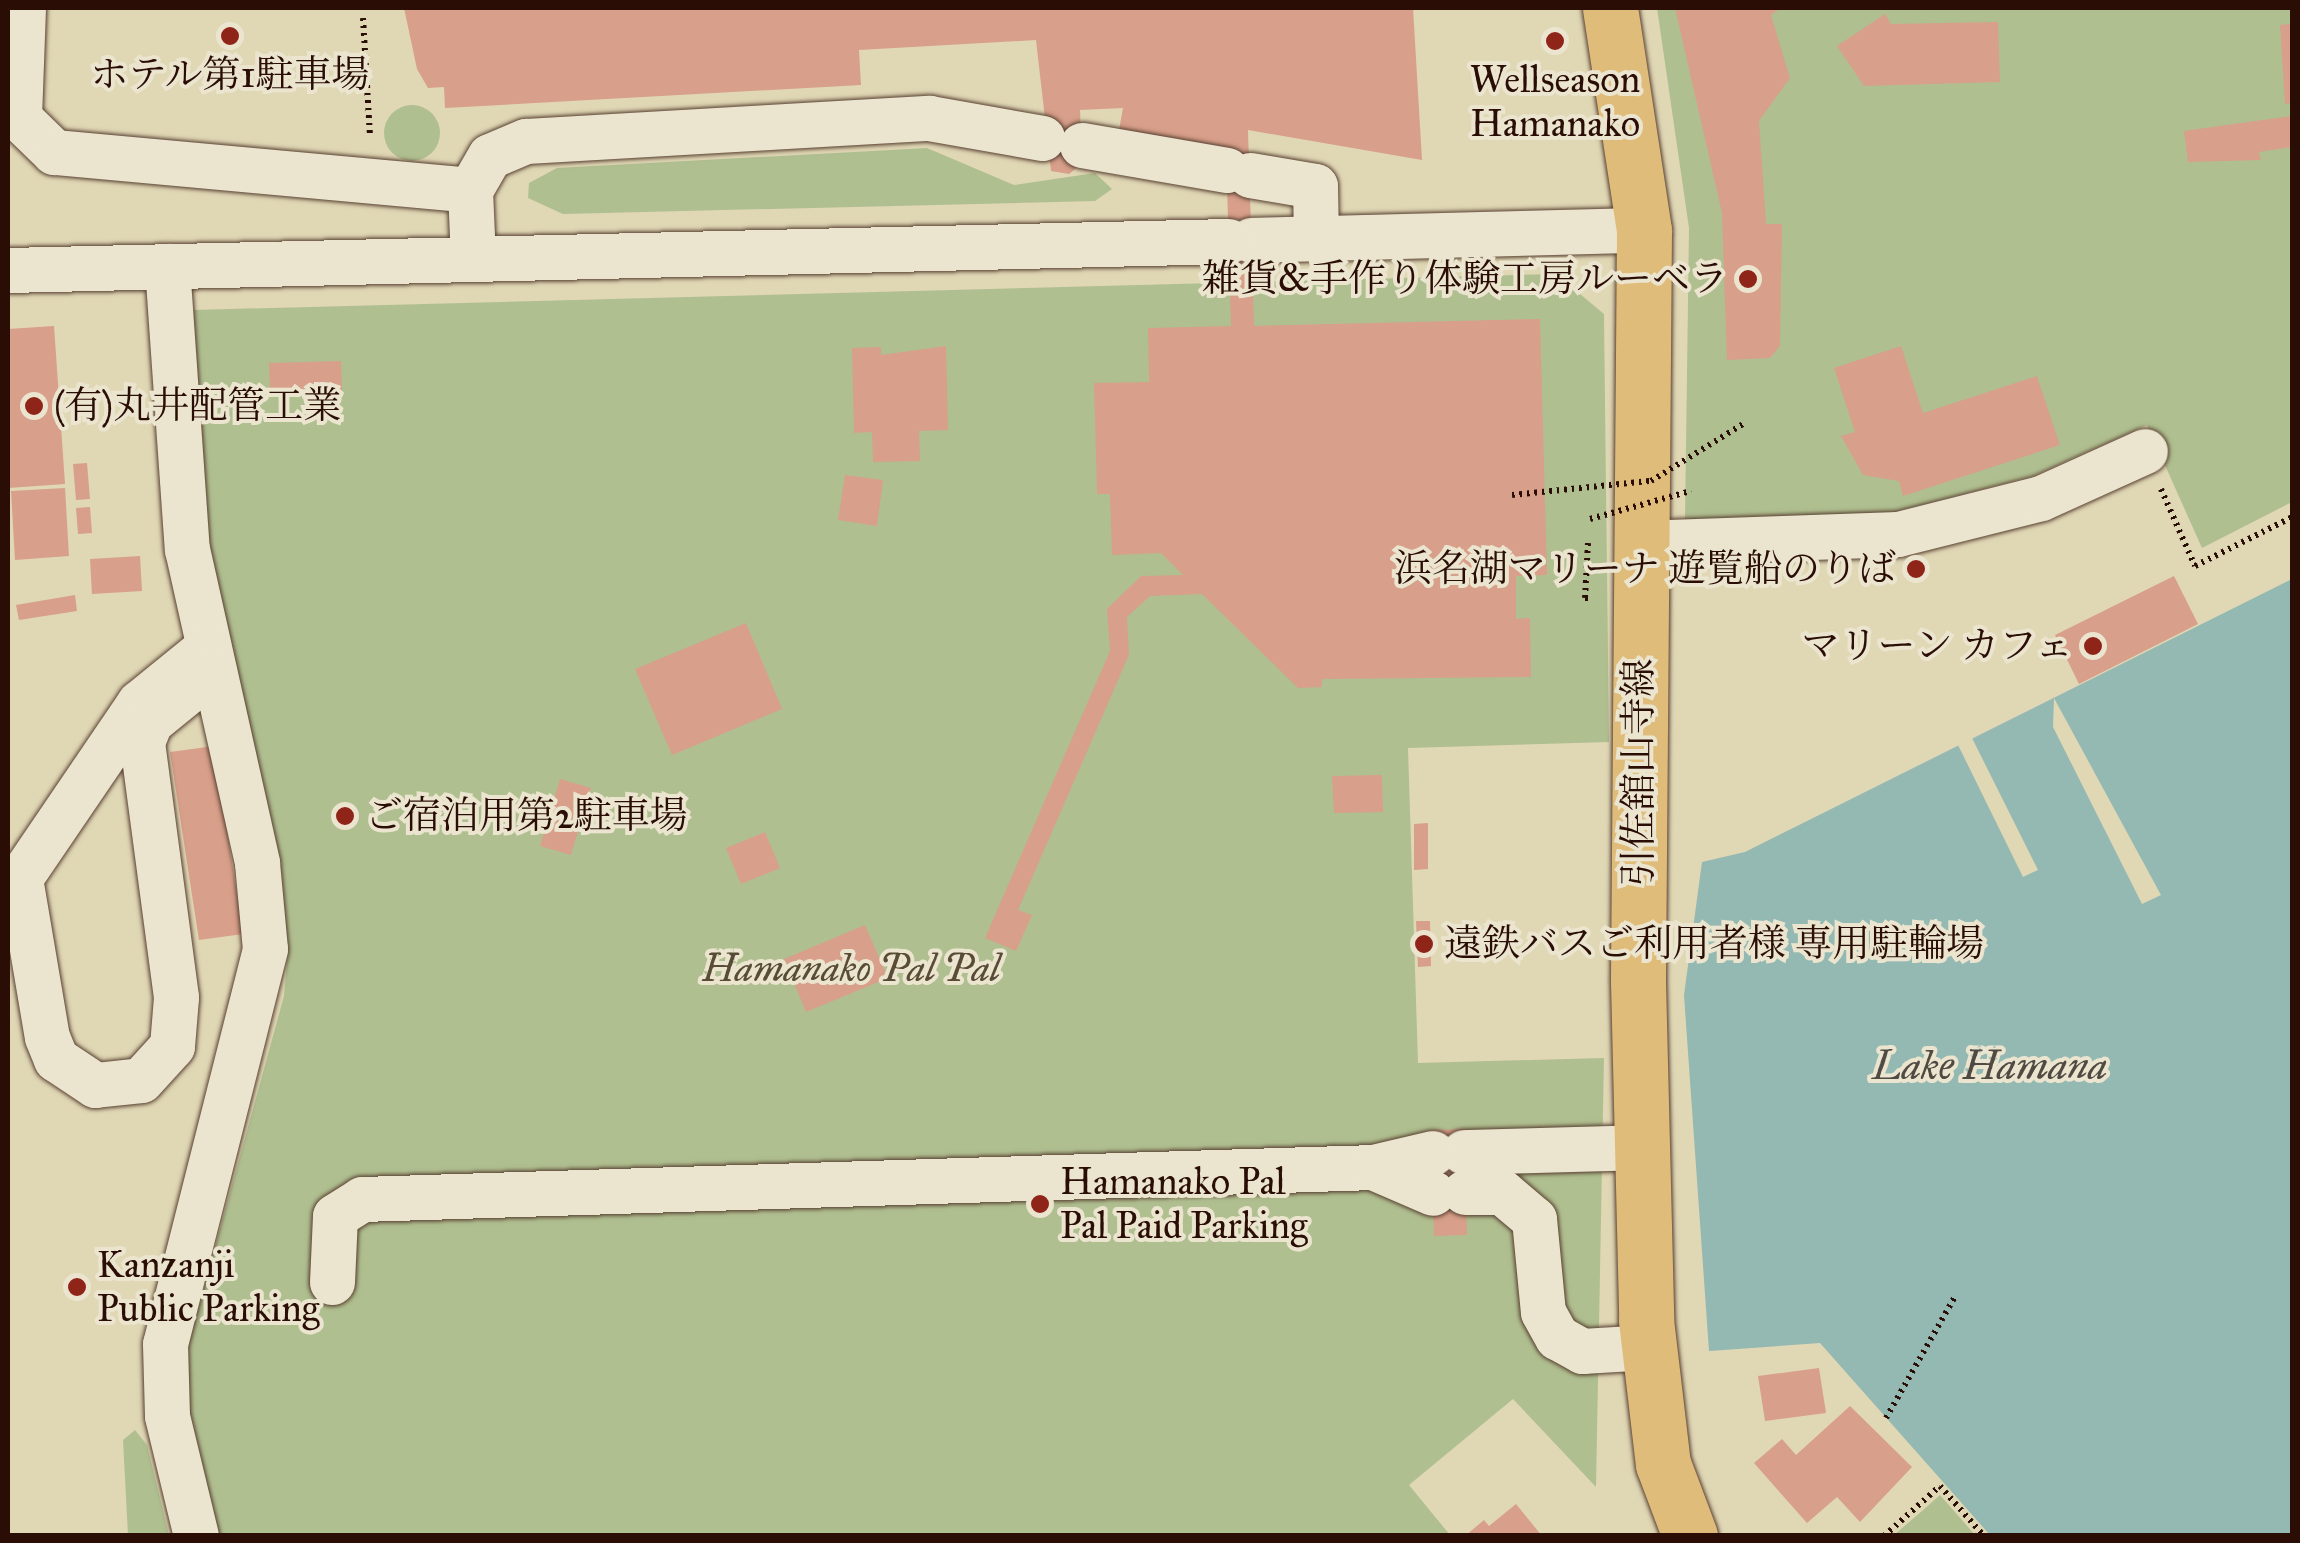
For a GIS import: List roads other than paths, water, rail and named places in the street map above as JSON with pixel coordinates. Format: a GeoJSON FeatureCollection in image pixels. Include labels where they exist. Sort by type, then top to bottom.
{"type":"FeatureCollection","features":[{"type":"Feature","properties":{"kind":"main road","name":"引佐舘山寺線"},"geometry":{"type":"LineString","coordinates":[[1610,8],[1644,230],[1639,543],[1642,1147],[1648,1347],[1664,1464],[1690,1536]]}},
{"type":"Feature","properties":{"kind":"street"},"geometry":{"type":"LineString","coordinates":[[23,8],[19,118],[54,152],[470,190]]}},
{"type":"Feature","properties":{"kind":"street"},"geometry":{"type":"LineString","coordinates":[[472,259],[470,190],[490,156],[526,140],[929,118],[1315,186],[1316,238]]}},
{"type":"Feature","properties":{"kind":"street"},"geometry":{"type":"LineString","coordinates":[[8,270],[1644,230]]}},
{"type":"Feature","properties":{"kind":"street"},"geometry":{"type":"LineString","coordinates":[[167,266],[184,523],[258,862],[266,949],[164,1344],[166,1416],[196,1536]]}},
{"type":"Feature","properties":{"kind":"street"},"geometry":{"type":"LineString","coordinates":[[1639,543],[1898,534],[2041,498],[2145,451]]}},
{"type":"Feature","properties":{"kind":"street"},"geometry":{"type":"LineString","coordinates":[[211,659],[150,722],[142,742],[176,997],[172,1046],[141,1080],[94,1085],[56,1059],[47,1037],[20,878],[139,704],[211,659]]}},
{"type":"Feature","properties":{"kind":"street"},"geometry":{"type":"LineString","coordinates":[[332,1282],[335,1216],[362,1199],[1373,1168],[1449,1173],[1642,1147]]}},
{"type":"Feature","properties":{"kind":"street"},"geometry":{"type":"LineString","coordinates":[[1449,1173],[1502,1192],[1534,1219],[1543,1312],[1557,1337],[1582,1351],[1648,1347]]}},
{"type":"Feature","properties":{"kind":"water","name":"Lake Hamana"},"geometry":{"type":"Polygon","coordinates":[[[2292,579],[2292,1535],[1990,1535],[1820,1343],[1709,1351],[1684,995],[1702,862],[1745,852],[2292,579]]]}},
{"type":"Feature","properties":{"kind":"place","name":"ホテル第1駐車場"},"geometry":{"type":"Point","coordinates":[230,36]}},
{"type":"Feature","properties":{"kind":"place","name":"Wellseason Hamanako"},"geometry":{"type":"Point","coordinates":[1555,41]}},
{"type":"Feature","properties":{"kind":"place","name":"雑貨&手作り体験工房ルーベラ"},"geometry":{"type":"Point","coordinates":[1748,279]}},
{"type":"Feature","properties":{"kind":"place","name":"(有)丸井配管工業"},"geometry":{"type":"Point","coordinates":[34,406]}},
{"type":"Feature","properties":{"kind":"place","name":"浜名湖マリーナ 遊覧船のりば"},"geometry":{"type":"Point","coordinates":[1916,569]}},
{"type":"Feature","properties":{"kind":"place","name":"マリーン カフェ"},"geometry":{"type":"Point","coordinates":[2093,646]}},
{"type":"Feature","properties":{"kind":"place","name":"ご宿泊用第2駐車場"},"geometry":{"type":"Point","coordinates":[345,816]}},
{"type":"Feature","properties":{"kind":"place","name":"遠鉄バスご利用者様 専用駐輪場"},"geometry":{"type":"Point","coordinates":[1424,944]}},
{"type":"Feature","properties":{"kind":"place","name":"Hamanako Pal Pal Paid Parking"},"geometry":{"type":"Point","coordinates":[1040,1204]}},
{"type":"Feature","properties":{"kind":"place","name":"Kanzanji Public Parking"},"geometry":{"type":"Point","coordinates":[77,1287]}},
{"type":"Feature","properties":{"kind":"park label","name":"Hamanako Pal Pal"},"geometry":{"type":"Point","coordinates":[851,969]}}]}
